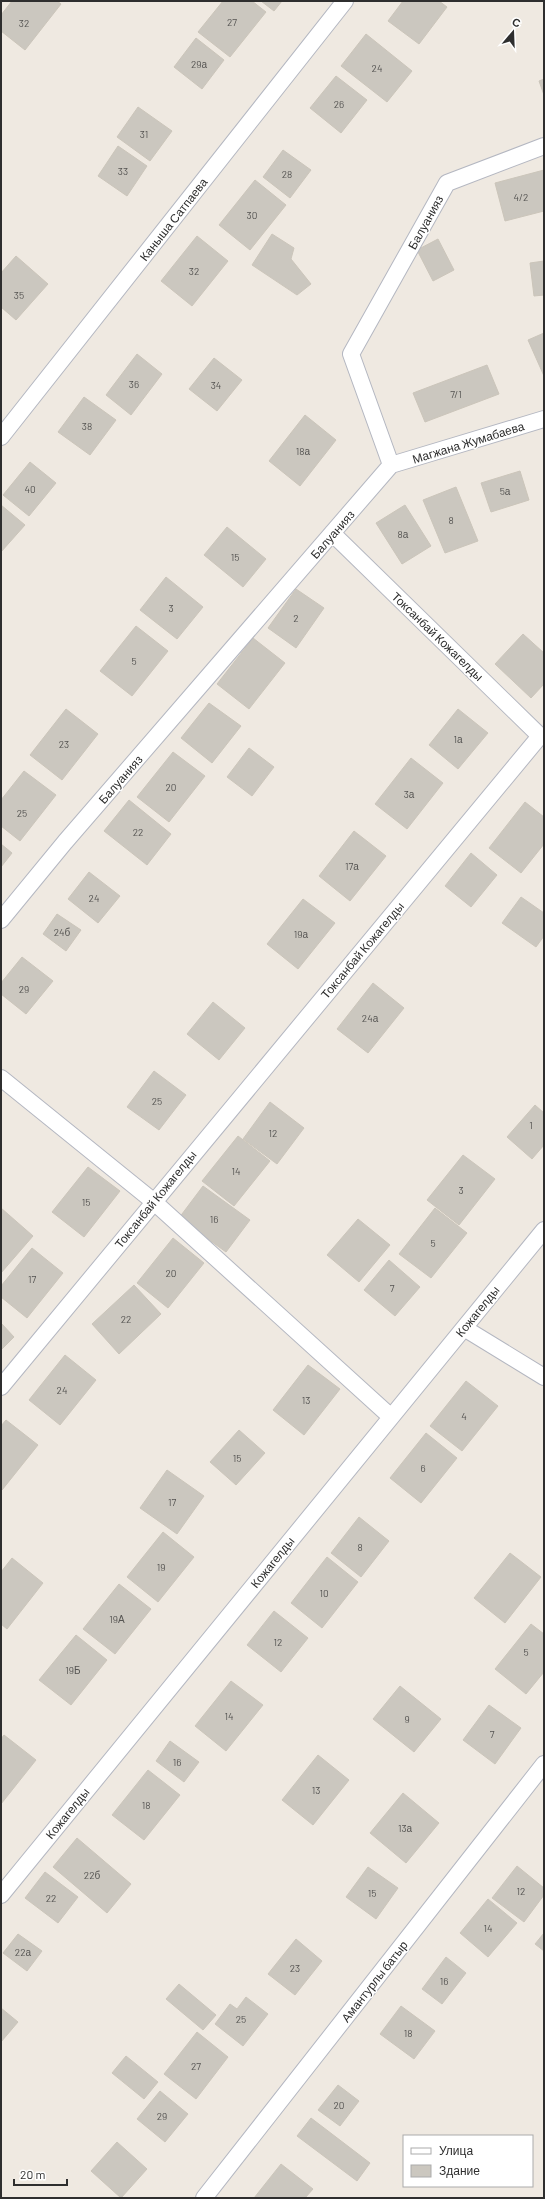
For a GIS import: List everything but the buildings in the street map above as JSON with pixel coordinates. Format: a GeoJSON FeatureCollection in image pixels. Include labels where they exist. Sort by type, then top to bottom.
{"type":"FeatureCollection","features":[{"type":"Feature","properties":{"kind":"street","name":"Каныша Сатпаева"},"geometry":{"type":"LineString","coordinates":[[1,437],[345,1]]}},
{"type":"Feature","properties":{"kind":"street","name":"Балуанияз"},"geometry":{"type":"LineString","coordinates":[[1,920],[70,836],[391,465],[351,354],[447,183],[544,146]]}},
{"type":"Feature","properties":{"kind":"street","name":"Магжана Жумабаева"},"geometry":{"type":"LineString","coordinates":[[391,465],[544,419]]}},
{"type":"Feature","properties":{"kind":"street","name":"Токсанбай Кожагелды"},"geometry":{"type":"LineString","coordinates":[[1,1387],[153,1201],[540,736],[332,533]]}},
{"type":"Feature","properties":{"kind":"street"},"geometry":{"type":"LineString","coordinates":[[1,1078],[153,1201],[391,1416]]}},
{"type":"Feature","properties":{"kind":"street","name":"Кожагелды"},"geometry":{"type":"LineString","coordinates":[[1,1895],[544,1230]]}},
{"type":"Feature","properties":{"kind":"street"},"geometry":{"type":"LineString","coordinates":[[464,1328],[544,1377]]}},
{"type":"Feature","properties":{"kind":"street","name":"Амантурлы батыр"},"geometry":{"type":"LineString","coordinates":[[204,2198],[544,1764]]}}]}
